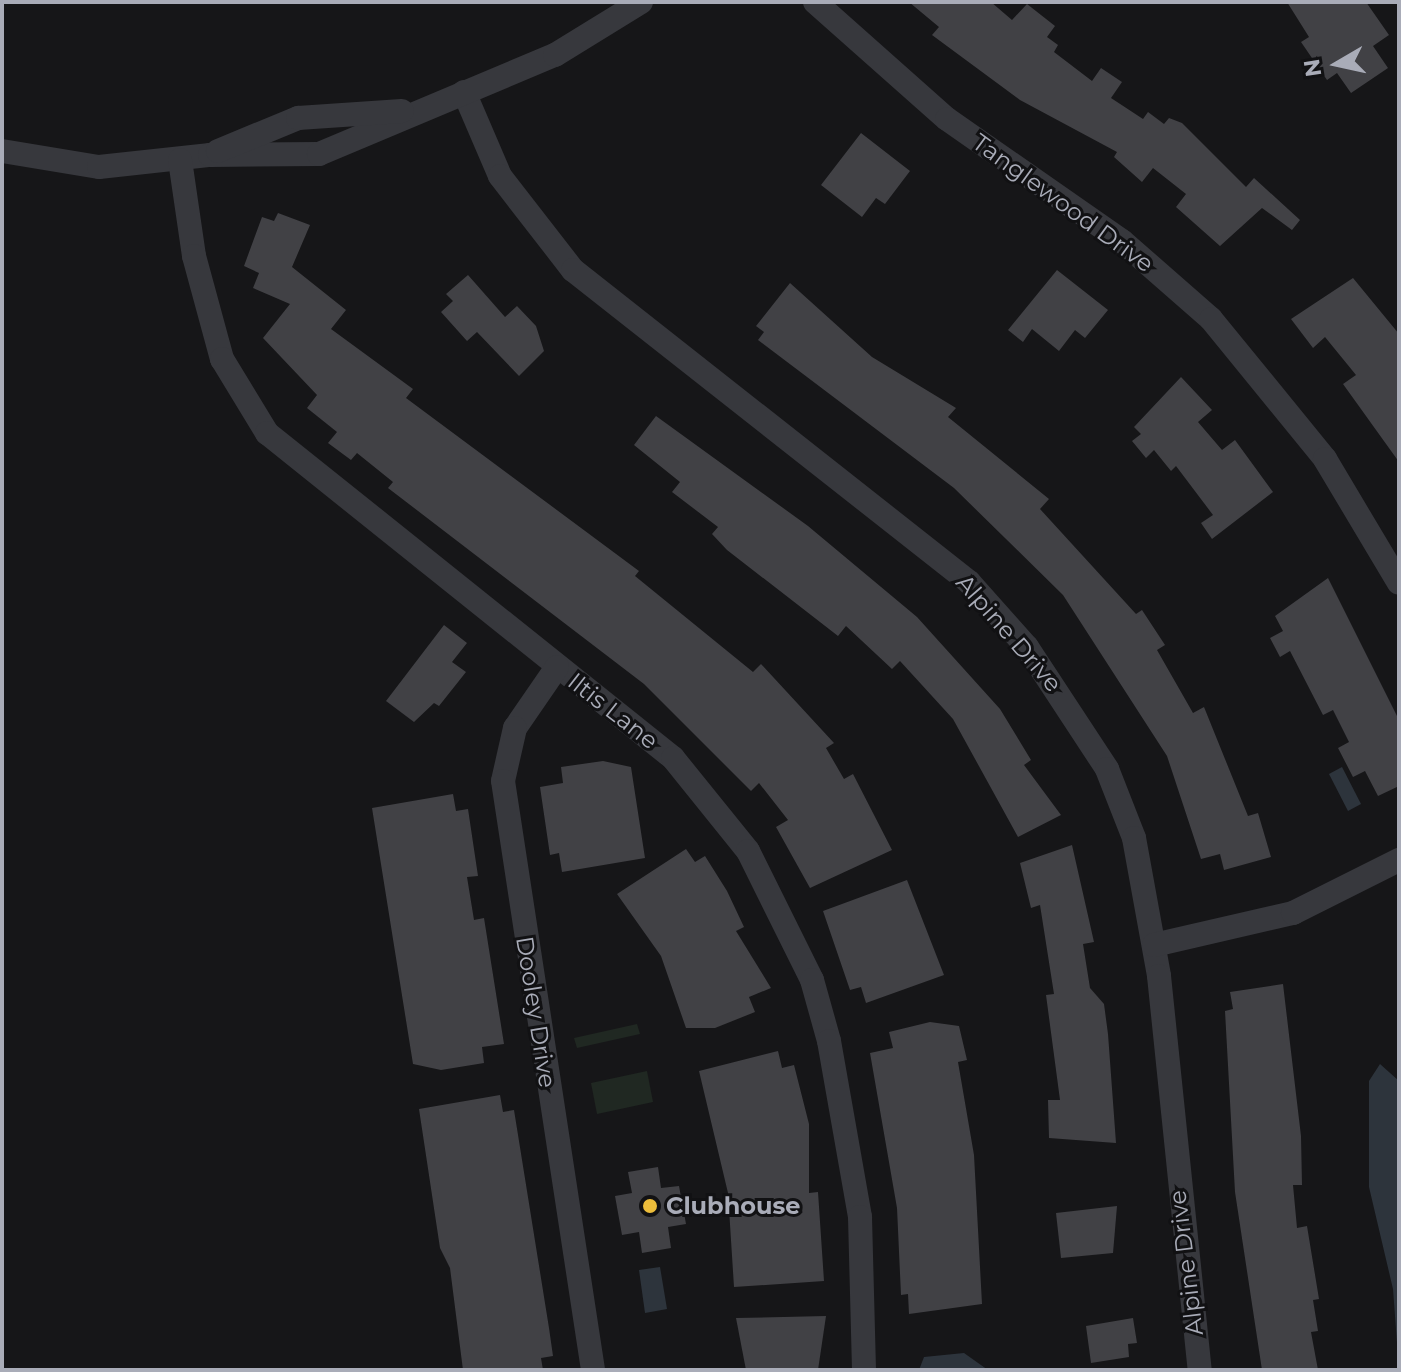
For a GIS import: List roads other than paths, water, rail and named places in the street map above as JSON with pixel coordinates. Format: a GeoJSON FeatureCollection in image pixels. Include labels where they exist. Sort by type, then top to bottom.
{"type":"FeatureCollection","features":[{"type":"Feature","properties":{"kind":"street"},"geometry":{"type":"LineString","coordinates":[[2,151],[99,167],[210,155],[319,154],[421,108],[555,55],[641,2]]}},
{"type":"Feature","properties":{"kind":"street","name":"Tanglewood Drive"},"geometry":{"type":"LineString","coordinates":[[815,2],[947,119],[1122,241],[1211,319],[1325,459],[1399,583]]}},
{"type":"Feature","properties":{"kind":"street","name":"Alpine Drive"},"geometry":{"type":"LineString","coordinates":[[464,92],[500,176],[573,270],[909,529],[1027,647],[1107,769],[1134,838],[1154,945],[1200,1370]]}},
{"type":"Feature","properties":{"kind":"street"},"geometry":{"type":"LineString","coordinates":[[210,155],[298,118],[421,108]]}},
{"type":"Feature","properties":{"kind":"street","name":"Iltis Lane"},"geometry":{"type":"LineString","coordinates":[[180,160],[207,310],[242,399],[297,463],[673,758],[711,800],[748,851],[812,980],[860,1217],[864,1370]]}},
{"type":"Feature","properties":{"kind":"street","name":"Dooley Drive"},"geometry":{"type":"LineString","coordinates":[[557,667],[515,728],[503,781],[593,1370]]}},
{"type":"Feature","properties":{"kind":"street"},"geometry":{"type":"LineString","coordinates":[[1154,945],[1293,913],[1399,860]]}},
{"type":"Feature","properties":{"kind":"place","name":"Clubhouse"},"geometry":{"type":"Point","coordinates":[650,1206]}}]}
